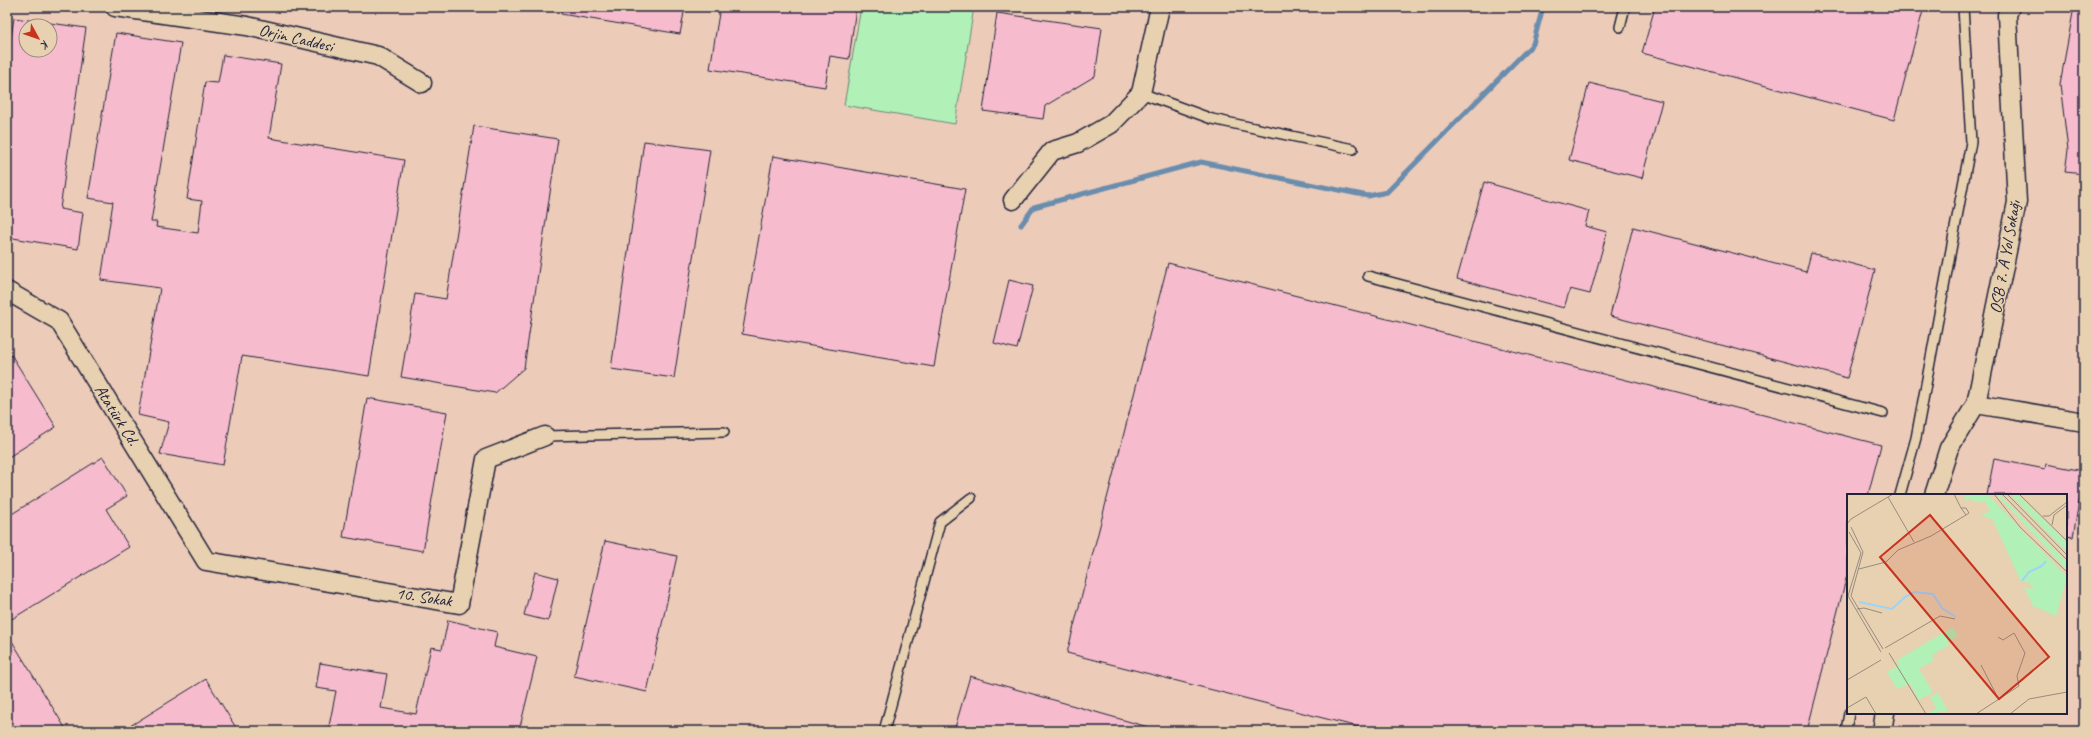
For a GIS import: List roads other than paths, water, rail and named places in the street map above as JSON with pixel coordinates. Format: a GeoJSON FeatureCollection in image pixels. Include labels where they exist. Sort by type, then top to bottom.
{"type":"FeatureCollection","features":[{"type":"Feature","properties":{"kind":"street","name":"Orjin Caddesi"},"geometry":{"type":"LineString","coordinates":[[115,7],[247,26],[378,56],[422,83]]}},
{"type":"Feature","properties":{"kind":"street"},"geometry":{"type":"LineString","coordinates":[[1013,200],[1052,151],[1078,142],[1111,124],[1141,93],[1160,7]]}},
{"type":"Feature","properties":{"kind":"street","name":"OSB 7. A Yol Sokağı"},"geometry":{"type":"LineString","coordinates":[[1934,494],[1948,448],[1976,404],[2017,202],[2007,15],[2010,7]]}},
{"type":"Feature","properties":{"kind":"street","name":"Atatürk Cd."},"geometry":{"type":"LineString","coordinates":[[7,291],[59,321],[206,561]]}},
{"type":"Feature","properties":{"kind":"street"},"geometry":{"type":"LineString","coordinates":[[1976,404],[2084,422]]}},
{"type":"Feature","properties":{"kind":"street","name":"10. Sokak"},"geometry":{"type":"LineString","coordinates":[[206,561],[459,604],[486,459],[545,436]]}},
{"type":"Feature","properties":{"kind":"street"},"geometry":{"type":"LineString","coordinates":[[1882,731],[1885,714]]}},
{"type":"Feature","properties":{"kind":"lane"},"geometry":{"type":"LineString","coordinates":[[1620,27],[1625,7]]}},
{"type":"Feature","properties":{"kind":"lane"},"geometry":{"type":"LineString","coordinates":[[1900,494],[1916,438],[1970,142],[1963,7]]}},
{"type":"Feature","properties":{"kind":"lane"},"geometry":{"type":"LineString","coordinates":[[1141,93],[1212,119],[1353,149]]}},
{"type":"Feature","properties":{"kind":"lane"},"geometry":{"type":"LineString","coordinates":[[1368,276],[1883,413]]}},
{"type":"Feature","properties":{"kind":"lane"},"geometry":{"type":"LineString","coordinates":[[545,436],[724,432]]}},
{"type":"Feature","properties":{"kind":"lane"},"geometry":{"type":"LineString","coordinates":[[884,731],[940,522],[971,498]]}},
{"type":"Feature","properties":{"kind":"lane"},"geometry":{"type":"LineString","coordinates":[[1846,731],[1849,714]]}},
{"type":"Feature","properties":{"kind":"waterway"},"geometry":{"type":"LineString","coordinates":[[1021,225],[1034,207],[1201,162],[1368,196],[1387,192],[1533,44],[1543,7]]}}]}
